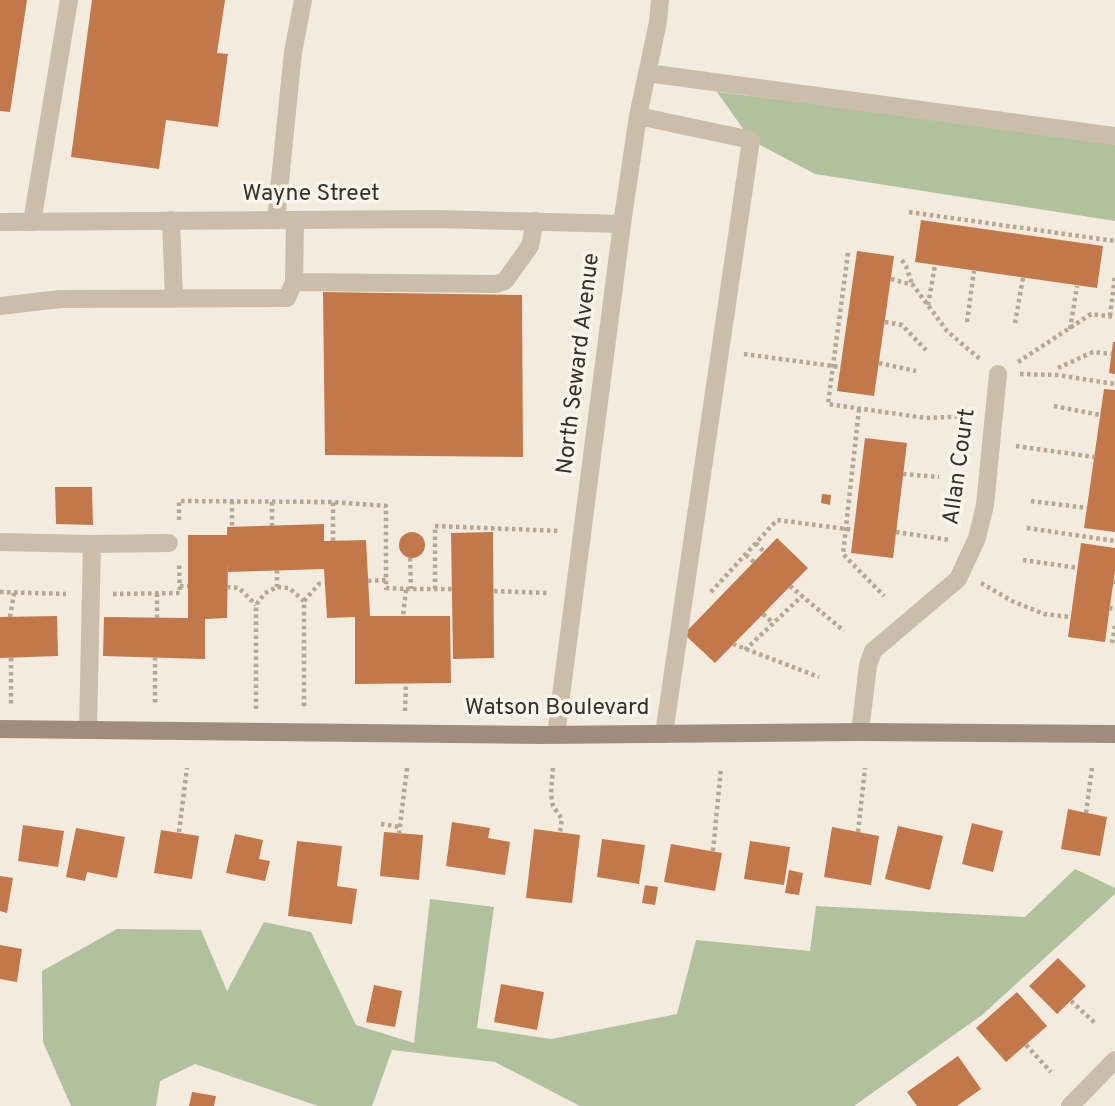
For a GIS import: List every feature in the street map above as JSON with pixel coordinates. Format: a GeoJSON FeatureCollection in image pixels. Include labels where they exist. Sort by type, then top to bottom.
{"type":"FeatureCollection","features":[{"type":"Feature","properties":{"kind":"street"},"geometry":{"type":"LineString","coordinates":[[32,222],[69,0]]}},
{"type":"Feature","properties":{"kind":"street"},"geometry":{"type":"LineString","coordinates":[[276,220],[293,52],[303,0]]}},
{"type":"Feature","properties":{"kind":"street","name":"North Seward Avenue"},"geometry":{"type":"LineString","coordinates":[[556,735],[622,224],[638,116],[660,0]]}},
{"type":"Feature","properties":{"kind":"street"},"geometry":{"type":"LineString","coordinates":[[647,73],[1115,136]]}},
{"type":"Feature","properties":{"kind":"street"},"geometry":{"type":"LineString","coordinates":[[638,116],[751,140],[664,734]]}},
{"type":"Feature","properties":{"kind":"street","name":"Wayne Street"},"geometry":{"type":"LineString","coordinates":[[0,222],[436,219],[622,224]]}},
{"type":"Feature","properties":{"kind":"street"},"geometry":{"type":"LineString","coordinates":[[170,220],[174,299]]}},
{"type":"Feature","properties":{"kind":"street"},"geometry":{"type":"LineString","coordinates":[[0,306],[60,299],[287,298],[294,282],[295,221]]}},
{"type":"Feature","properties":{"kind":"street"},"geometry":{"type":"LineString","coordinates":[[294,282],[496,284],[505,281],[526,253],[535,221]]}},
{"type":"Feature","properties":{"kind":"street","name":"Allan Court"},"geometry":{"type":"LineString","coordinates":[[860,732],[868,665],[873,651],[958,579],[977,538],[985,505],[998,374]]}},
{"type":"Feature","properties":{"kind":"street"},"geometry":{"type":"LineString","coordinates":[[0,542],[169,543]]}},
{"type":"Feature","properties":{"kind":"street"},"geometry":{"type":"LineString","coordinates":[[88,730],[92,544]]}},
{"type":"Feature","properties":{"kind":"street","name":"Watson Boulevard"},"geometry":{"type":"LineString","coordinates":[[6,729],[556,735],[860,732],[1115,734]]}},
{"type":"Feature","properties":{"kind":"street"},"geometry":{"type":"LineString","coordinates":[[1070,1106],[1115,1060]]}},
{"type":"Feature","properties":{"kind":"path"},"geometry":{"type":"LineString","coordinates":[[909,212],[983,226],[1013,226],[1115,241]]}},
{"type":"Feature","properties":{"kind":"path"},"geometry":{"type":"LineString","coordinates":[[1012,233],[1013,226]]}},
{"type":"Feature","properties":{"kind":"path"},"geometry":{"type":"LineString","coordinates":[[1036,237],[1037,230]]}},
{"type":"Feature","properties":{"kind":"path"},"geometry":{"type":"LineString","coordinates":[[1066,241],[1068,234]]}},
{"type":"Feature","properties":{"kind":"path"},"geometry":{"type":"LineString","coordinates":[[1091,245],[1092,237]]}},
{"type":"Feature","properties":{"kind":"path"},"geometry":{"type":"LineString","coordinates":[[848,253],[828,404],[926,418],[994,415]]}},
{"type":"Feature","properties":{"kind":"path"},"geometry":{"type":"LineString","coordinates":[[902,260],[913,285],[947,331],[998,374],[1057,375],[1115,384]]}},
{"type":"Feature","properties":{"kind":"path"},"geometry":{"type":"LineString","coordinates":[[847,262],[855,263]]}},
{"type":"Feature","properties":{"kind":"path"},"geometry":{"type":"LineString","coordinates":[[928,305],[935,265]]}},
{"type":"Feature","properties":{"kind":"path"},"geometry":{"type":"LineString","coordinates":[[967,322],[974,271]]}},
{"type":"Feature","properties":{"kind":"path"},"geometry":{"type":"LineString","coordinates":[[1042,348],[1091,314],[1112,316],[1115,276]]}},
{"type":"Feature","properties":{"kind":"path"},"geometry":{"type":"LineString","coordinates":[[1015,323],[1023,278]]}},
{"type":"Feature","properties":{"kind":"path"},"geometry":{"type":"LineString","coordinates":[[891,279],[913,285]]}},
{"type":"Feature","properties":{"kind":"path"},"geometry":{"type":"LineString","coordinates":[[844,283],[852,284]]}},
{"type":"Feature","properties":{"kind":"path"},"geometry":{"type":"LineString","coordinates":[[1070,328],[1077,286]]}},
{"type":"Feature","properties":{"kind":"path"},"geometry":{"type":"LineString","coordinates":[[841,307],[849,308]]}},
{"type":"Feature","properties":{"kind":"path"},"geometry":{"type":"LineString","coordinates":[[885,322],[902,325],[926,350]]}},
{"type":"Feature","properties":{"kind":"path"},"geometry":{"type":"LineString","coordinates":[[838,327],[846,328]]}},
{"type":"Feature","properties":{"kind":"path"},"geometry":{"type":"LineString","coordinates":[[835,348],[843,349]]}},
{"type":"Feature","properties":{"kind":"path"},"geometry":{"type":"LineString","coordinates":[[720,351],[841,368]]}},
{"type":"Feature","properties":{"kind":"path"},"geometry":{"type":"LineString","coordinates":[[1058,368],[1093,352],[1112,354]]}},
{"type":"Feature","properties":{"kind":"path"},"geometry":{"type":"LineString","coordinates":[[879,363],[916,371]]}},
{"type":"Feature","properties":{"kind":"path"},"geometry":{"type":"LineString","coordinates":[[1054,406],[1100,415]]}},
{"type":"Feature","properties":{"kind":"path"},"geometry":{"type":"LineString","coordinates":[[859,409],[843,554],[884,596]]}},
{"type":"Feature","properties":{"kind":"path"},"geometry":{"type":"LineString","coordinates":[[1038,449],[1094,457]]}},
{"type":"Feature","properties":{"kind":"path"},"geometry":{"type":"LineString","coordinates":[[853,461],[862,462]]}},
{"type":"Feature","properties":{"kind":"path"},"geometry":{"type":"LineString","coordinates":[[852,469],[861,470]]}},
{"type":"Feature","properties":{"kind":"path"},"geometry":{"type":"LineString","coordinates":[[903,474],[939,477]]}},
{"type":"Feature","properties":{"kind":"path"},"geometry":{"type":"LineString","coordinates":[[179,525],[179,500],[333,502],[386,506],[386,588],[452,589]]}},
{"type":"Feature","properties":{"kind":"path"},"geometry":{"type":"LineString","coordinates":[[232,501],[232,527]]}},
{"type":"Feature","properties":{"kind":"path"},"geometry":{"type":"LineString","coordinates":[[1031,501],[1087,508]]}},
{"type":"Feature","properties":{"kind":"path"},"geometry":{"type":"LineString","coordinates":[[272,502],[272,526]]}},
{"type":"Feature","properties":{"kind":"path"},"geometry":{"type":"LineString","coordinates":[[333,502],[333,541]]}},
{"type":"Feature","properties":{"kind":"path"},"geometry":{"type":"LineString","coordinates":[[680,626],[777,520],[854,530]]}},
{"type":"Feature","properties":{"kind":"path"},"geometry":{"type":"LineString","coordinates":[[846,522],[855,523]]}},
{"type":"Feature","properties":{"kind":"path"},"geometry":{"type":"LineString","coordinates":[[435,589],[435,526],[545,530]]}},
{"type":"Feature","properties":{"kind":"path"},"geometry":{"type":"LineString","coordinates":[[1027,528],[1115,541]]}},
{"type":"Feature","properties":{"kind":"path"},"geometry":{"type":"LineString","coordinates":[[896,532],[930,537]]}},
{"type":"Feature","properties":{"kind":"path"},"geometry":{"type":"LineString","coordinates":[[756,543],[764,552]]}},
{"type":"Feature","properties":{"kind":"path"},"geometry":{"type":"LineString","coordinates":[[746,555],[754,562]]}},
{"type":"Feature","properties":{"kind":"path"},"geometry":{"type":"LineString","coordinates":[[403,616],[410,558]]}},
{"type":"Feature","properties":{"kind":"path"},"geometry":{"type":"LineString","coordinates":[[1023,560],[1078,568]]}},
{"type":"Feature","properties":{"kind":"path"},"geometry":{"type":"LineString","coordinates":[[112,594],[180,593],[179,562]]}},
{"type":"Feature","properties":{"kind":"path"},"geometry":{"type":"LineString","coordinates":[[277,570],[277,587]]}},
{"type":"Feature","properties":{"kind":"path"},"geometry":{"type":"LineString","coordinates":[[961,572],[1012,601],[1044,614],[1071,617]]}},
{"type":"Feature","properties":{"kind":"path"},"geometry":{"type":"LineString","coordinates":[[728,575],[735,581]]}},
{"type":"Feature","properties":{"kind":"path"},"geometry":{"type":"LineString","coordinates":[[368,581],[386,580]]}},
{"type":"Feature","properties":{"kind":"path"},"geometry":{"type":"LineString","coordinates":[[304,705],[304,601],[320,584],[324,584]]}},
{"type":"Feature","properties":{"kind":"path"},"geometry":{"type":"LineString","coordinates":[[180,586],[188,586]]}},
{"type":"Feature","properties":{"kind":"path"},"geometry":{"type":"LineString","coordinates":[[790,586],[844,631]]}},
{"type":"Feature","properties":{"kind":"path"},"geometry":{"type":"LineString","coordinates":[[227,587],[239,588],[256,605]]}},
{"type":"Feature","properties":{"kind":"path"},"geometry":{"type":"LineString","coordinates":[[256,705],[256,605],[265,593],[277,587],[289,588],[304,601]]}},
{"type":"Feature","properties":{"kind":"path"},"geometry":{"type":"LineString","coordinates":[[717,587],[723,593]]}},
{"type":"Feature","properties":{"kind":"path"},"geometry":{"type":"LineString","coordinates":[[494,591],[575,594]]}},
{"type":"Feature","properties":{"kind":"path"},"geometry":{"type":"LineString","coordinates":[[0,592],[70,594]]}},
{"type":"Feature","properties":{"kind":"path"},"geometry":{"type":"LineString","coordinates":[[10,617],[14,593]]}},
{"type":"Feature","properties":{"kind":"path"},"geometry":{"type":"LineString","coordinates":[[157,618],[158,593]]}},
{"type":"Feature","properties":{"kind":"path"},"geometry":{"type":"LineString","coordinates":[[745,650],[802,596]]}},
{"type":"Feature","properties":{"kind":"path"},"geometry":{"type":"LineString","coordinates":[[763,614],[773,623]]}},
{"type":"Feature","properties":{"kind":"path"},"geometry":{"type":"LineString","coordinates":[[1112,643],[1115,626]]}},
{"type":"Feature","properties":{"kind":"path"},"geometry":{"type":"LineString","coordinates":[[1106,632],[1114,634]]}},
{"type":"Feature","properties":{"kind":"path"},"geometry":{"type":"LineString","coordinates":[[733,644],[819,677]]}},
{"type":"Feature","properties":{"kind":"path"},"geometry":{"type":"LineString","coordinates":[[155,657],[155,731]]}},
{"type":"Feature","properties":{"kind":"path"},"geometry":{"type":"LineString","coordinates":[[6,729],[11,658]]}},
{"type":"Feature","properties":{"kind":"path"},"geometry":{"type":"LineString","coordinates":[[406,684],[406,706]]}},
{"type":"Feature","properties":{"kind":"path"},"geometry":{"type":"LineString","coordinates":[[179,832],[187,768]]}},
{"type":"Feature","properties":{"kind":"path"},"geometry":{"type":"LineString","coordinates":[[399,834],[407,768]]}},
{"type":"Feature","properties":{"kind":"path"},"geometry":{"type":"LineString","coordinates":[[553,768],[551,794],[553,806],[562,819],[560,832]]}},
{"type":"Feature","properties":{"kind":"path"},"geometry":{"type":"LineString","coordinates":[[713,851],[722,768]]}},
{"type":"Feature","properties":{"kind":"path"},"geometry":{"type":"LineString","coordinates":[[858,832],[865,768]]}},
{"type":"Feature","properties":{"kind":"path"},"geometry":{"type":"LineString","coordinates":[[1086,813],[1092,768]]}},
{"type":"Feature","properties":{"kind":"path"},"geometry":{"type":"LineString","coordinates":[[381,824],[400,827]]}},
{"type":"Feature","properties":{"kind":"path"},"geometry":{"type":"LineString","coordinates":[[1070,1001],[1095,1023]]}},
{"type":"Feature","properties":{"kind":"path"},"geometry":{"type":"LineString","coordinates":[[1026,1045],[1051,1072]]}},
{"type":"Feature","properties":{"kind":"green space"},"geometry":{"type":"Polygon","coordinates":[[[717,92],[1115,140],[1115,221],[815,174],[751,140],[717,92]]]}},
{"type":"Feature","properties":{"kind":"green space"},"geometry":{"type":"Polygon","coordinates":[[[1075,869],[1115,888],[1115,894],[982,1015],[854,1106],[580,1106],[495,1062],[392,1050],[372,1106],[318,1106],[195,1064],[160,1081],[156,1106],[71,1106],[43,1042],[42,971],[117,929],[201,930],[227,991],[264,922],[311,932],[356,1025],[414,1043],[430,899],[494,907],[477,1028],[551,1039],[677,1014],[696,940],[810,951],[816,906],[1025,917],[1075,869]]]}},
{"type":"Feature","properties":{"kind":"building"},"geometry":{"type":"Polygon","coordinates":[[[0,0],[27,0],[10,112],[0,111],[0,0]]]}},
{"type":"Feature","properties":{"kind":"building"},"geometry":{"type":"Polygon","coordinates":[[[92,0],[225,0],[217,53],[228,54],[218,127],[166,120],[159,169],[71,157],[92,0]]]}},
{"type":"Feature","properties":{"kind":"building"},"geometry":{"type":"Polygon","coordinates":[[[921,220],[1103,246],[1097,288],[915,262],[921,220]]]}},
{"type":"Feature","properties":{"kind":"building"},"geometry":{"type":"Polygon","coordinates":[[[857,251],[894,256],[874,396],[837,391],[857,251]]]}},
{"type":"Feature","properties":{"kind":"building"},"geometry":{"type":"Polygon","coordinates":[[[323,292],[522,295],[523,457],[325,455],[323,292]]]}},
{"type":"Feature","properties":{"kind":"building"},"geometry":{"type":"Polygon","coordinates":[[[1115,342],[1115,374],[1109,373],[1115,342]]]}},
{"type":"Feature","properties":{"kind":"building"},"geometry":{"type":"Polygon","coordinates":[[[1104,389],[1115,390],[1115,532],[1084,528],[1104,389]]]}},
{"type":"Feature","properties":{"kind":"building"},"geometry":{"type":"Polygon","coordinates":[[[865,438],[907,443],[893,558],[851,553],[865,438]]]}},
{"type":"Feature","properties":{"kind":"building"},"geometry":{"type":"Polygon","coordinates":[[[55,487],[92,487],[93,525],[56,524],[55,487]]]}},
{"type":"Feature","properties":{"kind":"building"},"geometry":{"type":"Polygon","coordinates":[[[822,494],[831,495],[830,505],[821,503],[822,494]]]}},
{"type":"Feature","properties":{"kind":"building"},"geometry":{"type":"Polygon","coordinates":[[[324,524],[324,541],[366,540],[370,616],[450,616],[451,683],[355,684],[355,617],[327,618],[324,569],[228,572],[228,560],[227,618],[205,619],[205,659],[103,656],[104,617],[188,618],[188,535],[227,535],[227,527],[324,524]]]}},
{"type":"Feature","properties":{"kind":"building"},"geometry":{"type":"Polygon","coordinates":[[[412,532],[421,536],[425,545],[421,554],[412,558],[403,554],[399,545],[403,536],[412,532]]]}},
{"type":"Feature","properties":{"kind":"building"},"geometry":{"type":"Polygon","coordinates":[[[493,532],[494,658],[453,659],[451,533],[493,532]]]}},
{"type":"Feature","properties":{"kind":"building"},"geometry":{"type":"Polygon","coordinates":[[[777,538],[808,568],[715,663],[684,634],[777,538]]]}},
{"type":"Feature","properties":{"kind":"building"},"geometry":{"type":"Polygon","coordinates":[[[1081,543],[1115,548],[1115,570],[1105,642],[1068,637],[1081,543]]]}},
{"type":"Feature","properties":{"kind":"building"},"geometry":{"type":"Polygon","coordinates":[[[57,616],[58,656],[0,658],[0,617],[57,616]]]}},
{"type":"Feature","properties":{"kind":"building"},"geometry":{"type":"Polygon","coordinates":[[[1068,809],[1107,817],[1100,856],[1061,849],[1068,809]]]}},
{"type":"Feature","properties":{"kind":"building"},"geometry":{"type":"Polygon","coordinates":[[[452,822],[490,828],[488,838],[510,842],[505,875],[446,866],[452,822]]]}},
{"type":"Feature","properties":{"kind":"building"},"geometry":{"type":"Polygon","coordinates":[[[972,823],[1003,831],[993,872],[962,864],[972,823]]]}},
{"type":"Feature","properties":{"kind":"building"},"geometry":{"type":"Polygon","coordinates":[[[23,825],[64,831],[58,867],[18,861],[23,825]]]}},
{"type":"Feature","properties":{"kind":"building"},"geometry":{"type":"Polygon","coordinates":[[[898,826],[943,836],[930,890],[885,879],[898,826]]]}},
{"type":"Feature","properties":{"kind":"building"},"geometry":{"type":"Polygon","coordinates":[[[832,827],[879,836],[871,885],[824,877],[832,827]]]}},
{"type":"Feature","properties":{"kind":"building"},"geometry":{"type":"Polygon","coordinates":[[[76,828],[125,837],[117,878],[87,872],[85,881],[66,877],[76,828]]]}},
{"type":"Feature","properties":{"kind":"building"},"geometry":{"type":"Polygon","coordinates":[[[534,829],[580,835],[572,903],[526,898],[534,829]]]}},
{"type":"Feature","properties":{"kind":"building"},"geometry":{"type":"Polygon","coordinates":[[[161,830],[199,836],[192,879],[154,873],[161,830]]]}},
{"type":"Feature","properties":{"kind":"building"},"geometry":{"type":"Polygon","coordinates":[[[384,832],[423,835],[419,880],[380,876],[384,832]]]}},
{"type":"Feature","properties":{"kind":"building"},"geometry":{"type":"Polygon","coordinates":[[[235,834],[263,840],[259,859],[270,861],[265,881],[226,873],[235,834]]]}},
{"type":"Feature","properties":{"kind":"building"},"geometry":{"type":"Polygon","coordinates":[[[602,839],[645,845],[639,884],[597,877],[602,839]]]}},
{"type":"Feature","properties":{"kind":"building"},"geometry":{"type":"Polygon","coordinates":[[[297,841],[342,846],[337,886],[357,889],[352,924],[288,916],[297,841]]]}},
{"type":"Feature","properties":{"kind":"building"},"geometry":{"type":"Polygon","coordinates":[[[750,841],[790,847],[784,885],[744,879],[750,841]]]}},
{"type":"Feature","properties":{"kind":"building"},"geometry":{"type":"Polygon","coordinates":[[[671,844],[722,853],[715,891],[664,882],[671,844]]]}},
{"type":"Feature","properties":{"kind":"building"},"geometry":{"type":"Polygon","coordinates":[[[789,870],[803,873],[799,895],[785,893],[789,870]]]}},
{"type":"Feature","properties":{"kind":"building"},"geometry":{"type":"Polygon","coordinates":[[[0,876],[13,878],[7,913],[0,911],[0,876]]]}},
{"type":"Feature","properties":{"kind":"building"},"geometry":{"type":"Polygon","coordinates":[[[645,885],[658,887],[655,905],[642,903],[645,885]]]}},
{"type":"Feature","properties":{"kind":"building"},"geometry":{"type":"Polygon","coordinates":[[[0,945],[22,949],[17,982],[0,979],[0,945]]]}},
{"type":"Feature","properties":{"kind":"building"},"geometry":{"type":"Polygon","coordinates":[[[1058,958],[1086,986],[1057,1014],[1029,986],[1058,958]]]}},
{"type":"Feature","properties":{"kind":"building"},"geometry":{"type":"Polygon","coordinates":[[[501,984],[544,992],[537,1030],[494,1022],[501,984]]]}},
{"type":"Feature","properties":{"kind":"building"},"geometry":{"type":"Polygon","coordinates":[[[374,985],[402,991],[395,1027],[366,1022],[374,985]]]}},
{"type":"Feature","properties":{"kind":"building"},"geometry":{"type":"Polygon","coordinates":[[[1017,992],[1047,1026],[1006,1062],[976,1028],[1017,992]]]}},
{"type":"Feature","properties":{"kind":"building"},"geometry":{"type":"Polygon","coordinates":[[[958,1056],[981,1089],[957,1106],[917,1106],[907,1092],[958,1056]]]}},
{"type":"Feature","properties":{"kind":"building"},"geometry":{"type":"Polygon","coordinates":[[[192,1092],[216,1096],[214,1106],[189,1106],[192,1092]]]}}]}
